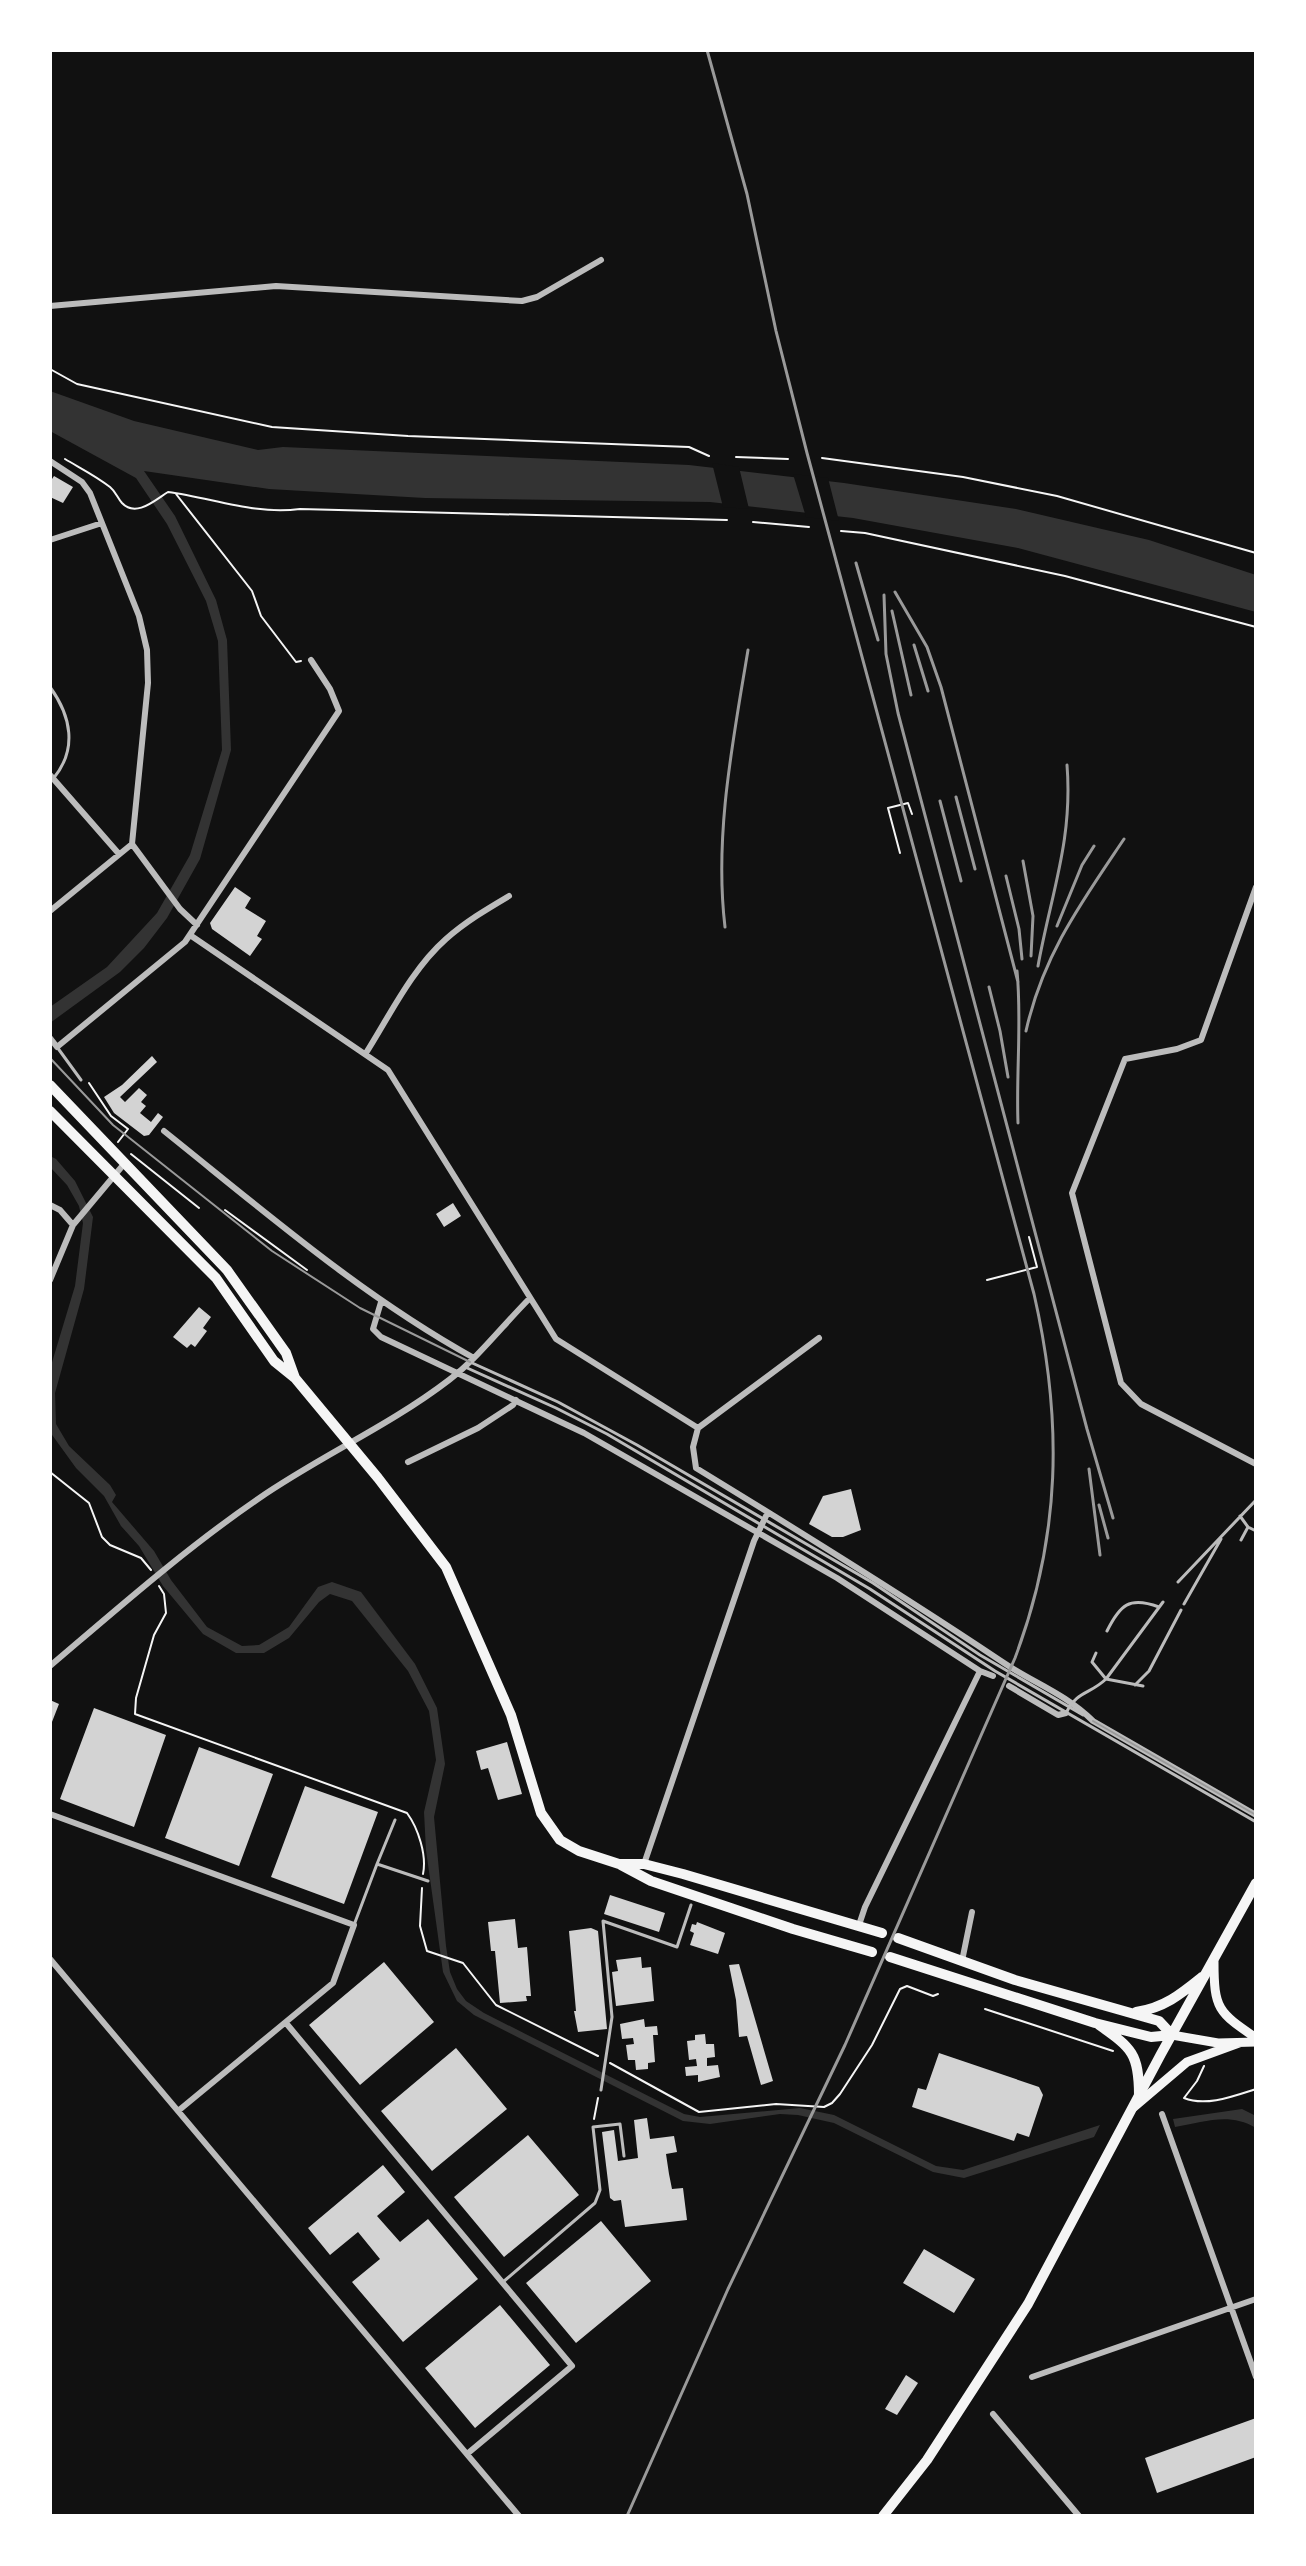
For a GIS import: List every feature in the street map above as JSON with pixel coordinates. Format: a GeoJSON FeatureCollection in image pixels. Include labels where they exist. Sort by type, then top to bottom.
{"type":"FeatureCollection","features":[{"type":"Feature","properties":{"kind":"main road"},"geometry":{"type":"LineString","coordinates":[[50,1085],[227,1270],[286,1353],[295,1378]]}},
{"type":"Feature","properties":{"kind":"main road"},"geometry":{"type":"LineString","coordinates":[[50,1111],[216,1278],[274,1361],[295,1378],[452,1577],[518,1732],[541,1813],[560,1840],[651,1881],[872,1952]]}},
{"type":"Feature","properties":{"kind":"main road"},"geometry":{"type":"LineString","coordinates":[[619,1864],[644,1864],[882,1933]]}},
{"type":"Feature","properties":{"kind":"main road"},"geometry":{"type":"LineString","coordinates":[[883,2516],[927,2460],[1028,2304],[1256,1883]]}},
{"type":"Feature","properties":{"kind":"main road"},"geometry":{"type":"LineString","coordinates":[[898,1938],[1006,1977],[1159,2021],[1172,2035]]}},
{"type":"Feature","properties":{"kind":"main road"},"geometry":{"type":"LineString","coordinates":[[890,1957],[1095,2023],[1151,2037],[1172,2035],[1205,2042],[1239,2043]]}},
{"type":"Feature","properties":{"kind":"main road"},"geometry":{"type":"LineString","coordinates":[[1127,2012],[1162,2006],[1212,1966]]}},
{"type":"Feature","properties":{"kind":"main road"},"geometry":{"type":"LineString","coordinates":[[1212,1966],[1219,2007],[1225,2016],[1256,2040]]}},
{"type":"Feature","properties":{"kind":"main road"},"geometry":{"type":"LineString","coordinates":[[1095,2023],[1127,2045],[1134,2055],[1139,2070],[1139,2097]]}},
{"type":"Feature","properties":{"kind":"main road"},"geometry":{"type":"LineString","coordinates":[[1133,2108],[1187,2062],[1256,2040]]}},
{"type":"Feature","properties":{"kind":"street"},"geometry":{"type":"LineString","coordinates":[[50,306],[276,286],[522,301],[537,297],[601,260]]}},
{"type":"Feature","properties":{"kind":"street"},"geometry":{"type":"LineString","coordinates":[[50,461],[82,482],[90,493],[139,616],[147,650],[148,683],[132,844],[180,909],[197,925]]}},
{"type":"Feature","properties":{"kind":"street"},"geometry":{"type":"LineString","coordinates":[[50,540],[102,523]]}},
{"type":"Feature","properties":{"kind":"street"},"geometry":{"type":"LineString","coordinates":[[50,1038],[57,1047],[185,942],[197,925],[339,711],[330,689],[311,660]]}},
{"type":"Feature","properties":{"kind":"street"},"geometry":{"type":"LineString","coordinates":[[52,777],[119,854]]}},
{"type":"Feature","properties":{"kind":"street"},"geometry":{"type":"LineString","coordinates":[[50,911],[132,844]]}},
{"type":"Feature","properties":{"kind":"street"},"geometry":{"type":"LineString","coordinates":[[1256,887],[1201,1040],[1191,1046],[1125,1059],[1072,1193],[1119,1375],[1127,1392],[1147,1407],[1256,1464]]}},
{"type":"Feature","properties":{"kind":"street"},"geometry":{"type":"LineString","coordinates":[[366,1053],[419,970],[445,940],[509,896]]}},
{"type":"Feature","properties":{"kind":"street"},"geometry":{"type":"LineString","coordinates":[[190,935],[388,1070],[552,1335],[561,1344],[698,1428]]}},
{"type":"Feature","properties":{"kind":"street"},"geometry":{"type":"LineString","coordinates":[[164,1131],[381,1302],[469,1362]]}},
{"type":"Feature","properties":{"kind":"street"},"geometry":{"type":"LineString","coordinates":[[50,1280],[75,1222],[124,1164]]}},
{"type":"Feature","properties":{"kind":"street"},"geometry":{"type":"LineString","coordinates":[[50,1205],[75,1222]]}},
{"type":"Feature","properties":{"kind":"street"},"geometry":{"type":"LineString","coordinates":[[50,1666],[175,1563],[270,1491],[392,1420],[459,1373],[530,1298]]}},
{"type":"Feature","properties":{"kind":"street"},"geometry":{"type":"LineString","coordinates":[[381,1302],[373,1326],[376,1334],[584,1433],[877,1602],[980,1671],[993,1676]]}},
{"type":"Feature","properties":{"kind":"street"},"geometry":{"type":"LineString","coordinates":[[819,1338],[698,1428],[693,1447],[696,1468],[764,1520],[867,1572],[1069,1707],[1256,1815]]}},
{"type":"Feature","properties":{"kind":"street"},"geometry":{"type":"LineString","coordinates":[[408,1462],[470,1433],[516,1400]]}},
{"type":"Feature","properties":{"kind":"street"},"geometry":{"type":"LineString","coordinates":[[644,1864],[764,1520]]}},
{"type":"Feature","properties":{"kind":"street"},"geometry":{"type":"LineString","coordinates":[[859,1925],[980,1671]]}},
{"type":"Feature","properties":{"kind":"street"},"geometry":{"type":"LineString","coordinates":[[1009,1686],[1058,1715],[1069,1707]]}},
{"type":"Feature","properties":{"kind":"street"},"geometry":{"type":"LineString","coordinates":[[50,1814],[354,1925],[333,1983],[178,2111]]}},
{"type":"Feature","properties":{"kind":"street"},"geometry":{"type":"LineString","coordinates":[[962,1961],[972,1912]]}},
{"type":"Feature","properties":{"kind":"street"},"geometry":{"type":"LineString","coordinates":[[50,1959],[519,2516]]}},
{"type":"Feature","properties":{"kind":"street"},"geometry":{"type":"LineString","coordinates":[[286,2023],[572,2366],[467,2454]]}},
{"type":"Feature","properties":{"kind":"street"},"geometry":{"type":"LineString","coordinates":[[1162,2114],[1256,2377]]}},
{"type":"Feature","properties":{"kind":"street"},"geometry":{"type":"LineString","coordinates":[[1032,2377],[1256,2299]]}},
{"type":"Feature","properties":{"kind":"street"},"geometry":{"type":"LineString","coordinates":[[993,2414],[1079,2516]]}},
{"type":"Feature","properties":{"kind":"street"},"geometry":{"type":"LineString","coordinates":[[892,2516],[900,2496]]}},
{"type":"Feature","properties":{"kind":"lane"},"geometry":{"type":"LineString","coordinates":[[50,687],[65,707],[70,739],[62,768],[52,777]]}},
{"type":"Feature","properties":{"kind":"lane"},"geometry":{"type":"LineString","coordinates":[[57,1047],[83,1078]]}},
{"type":"Feature","properties":{"kind":"lane"},"geometry":{"type":"LineString","coordinates":[[469,1362],[593,1420],[764,1520],[977,1660],[1069,1707],[1256,1822]]}},
{"type":"Feature","properties":{"kind":"lane"},"geometry":{"type":"LineString","coordinates":[[1178,1582],[1256,1500]]}},
{"type":"Feature","properties":{"kind":"lane"},"geometry":{"type":"LineString","coordinates":[[1240,1516],[1248,1527],[1256,1531]]}},
{"type":"Feature","properties":{"kind":"lane"},"geometry":{"type":"LineString","coordinates":[[1241,1540],[1248,1527]]}},
{"type":"Feature","properties":{"kind":"lane"},"geometry":{"type":"LineString","coordinates":[[1184,1604],[1223,1535]]}},
{"type":"Feature","properties":{"kind":"lane"},"geometry":{"type":"LineString","coordinates":[[1107,1631],[1120,1609],[1131,1602],[1159,1607]]}},
{"type":"Feature","properties":{"kind":"lane"},"geometry":{"type":"LineString","coordinates":[[1069,1707],[1075,1697],[1097,1688],[1106,1679],[1163,1602]]}},
{"type":"Feature","properties":{"kind":"lane"},"geometry":{"type":"LineString","coordinates":[[1135,1685],[1149,1671],[1181,1610]]}},
{"type":"Feature","properties":{"kind":"lane"},"geometry":{"type":"LineString","coordinates":[[1096,1653],[1092,1662],[1106,1679],[1143,1686]]}},
{"type":"Feature","properties":{"kind":"lane"},"geometry":{"type":"LineString","coordinates":[[354,1925],[395,1820]]}},
{"type":"Feature","properties":{"kind":"lane"},"geometry":{"type":"LineString","coordinates":[[377,1864],[425,1880]]}},
{"type":"Feature","properties":{"kind":"lane"},"geometry":{"type":"LineString","coordinates":[[601,2090],[612,2017],[603,1921],[677,1947],[691,1905]]}},
{"type":"Feature","properties":{"kind":"lane"},"geometry":{"type":"LineString","coordinates":[[503,2282],[595,2203],[600,2190],[593,2127],[620,2124],[624,2156]]}},
{"type":"Feature","properties":{"kind":"path"},"geometry":{"type":"LineString","coordinates":[[50,369],[77,384],[272,427],[392,436],[689,447],[709,456]]}},
{"type":"Feature","properties":{"kind":"path"},"geometry":{"type":"LineString","coordinates":[[736,457],[788,459]]}},
{"type":"Feature","properties":{"kind":"path"},"geometry":{"type":"LineString","coordinates":[[63,458],[101,480],[125,506],[137,509],[168,492],[256,511],[300,509],[727,520]]}},
{"type":"Feature","properties":{"kind":"path"},"geometry":{"type":"LineString","coordinates":[[822,458],[963,477],[1057,496],[1256,553]]}},
{"type":"Feature","properties":{"kind":"path"},"geometry":{"type":"LineString","coordinates":[[175,493],[252,591],[261,616],[296,662],[311,660]]}},
{"type":"Feature","properties":{"kind":"path"},"geometry":{"type":"LineString","coordinates":[[753,522],[809,527]]}},
{"type":"Feature","properties":{"kind":"path"},"geometry":{"type":"LineString","coordinates":[[841,531],[865,533],[1065,576],[1256,627]]}},
{"type":"Feature","properties":{"kind":"path"},"geometry":{"type":"LineString","coordinates":[[900,853],[888,808],[908,803],[912,814]]}},
{"type":"Feature","properties":{"kind":"path"},"geometry":{"type":"LineString","coordinates":[[83,1078],[111,1116],[128,1129],[118,1143]]}},
{"type":"Feature","properties":{"kind":"path"},"geometry":{"type":"LineString","coordinates":[[132,1154],[199,1208]]}},
{"type":"Feature","properties":{"kind":"path"},"geometry":{"type":"LineString","coordinates":[[225,1210],[307,1270]]}},
{"type":"Feature","properties":{"kind":"path"},"geometry":{"type":"LineString","coordinates":[[987,1280],[1037,1267],[1029,1237]]}},
{"type":"Feature","properties":{"kind":"path"},"geometry":{"type":"LineString","coordinates":[[50,1472],[89,1503],[102,1537],[110,1545],[141,1558],[164,1594],[166,1613],[154,1635],[136,1698],[135,1714],[407,1813],[422,1848],[425,1864],[420,1926],[427,1951],[453,1959],[470,1969],[496,2005],[607,2061],[694,2111],[706,2112],[765,2105],[824,2107],[832,2103],[872,2045],[900,1989],[907,1986],[933,1996],[938,1994]]}},
{"type":"Feature","properties":{"kind":"path"},"geometry":{"type":"LineString","coordinates":[[985,2009],[1120,2054]]}},
{"type":"Feature","properties":{"kind":"path"},"geometry":{"type":"LineString","coordinates":[[1206,2061],[1197,2081],[1184,2098],[1204,2102],[1256,2089]]}},
{"type":"Feature","properties":{"kind":"path"},"geometry":{"type":"LineString","coordinates":[[593,2127],[601,2090]]}},
{"type":"Feature","properties":{"kind":"shaded area"},"geometry":{"type":"Polygon","coordinates":[[[50,391],[134,421],[258,450],[283,447],[689,465],[844,483],[1016,509],[1149,540],[1256,575],[1256,612],[1018,548],[853,518],[710,502],[425,498],[269,489],[144,471],[175,516],[216,600],[227,640],[231,750],[200,859],[167,918],[120,972],[50,1023],[50,1007],[107,967],[157,913],[190,855],[222,750],[218,641],[206,601],[167,524],[136,478],[50,431],[50,391]]]}},
{"type":"Feature","properties":{"kind":"shaded area"},"geometry":{"type":"Polygon","coordinates":[[[50,1156],[75,1181],[93,1217],[84,1289],[55,1393],[56,1424],[69,1446],[110,1485],[116,1495],[112,1502],[154,1551],[171,1580],[207,1627],[242,1646],[259,1645],[289,1627],[318,1587],[332,1582],[361,1592],[415,1664],[437,1708],[445,1764],[434,1817],[446,1946],[450,1972],[466,2001],[684,2114],[700,2117],[800,2108],[834,2115],[936,2166],[963,2170],[1100,2125],[1094,2137],[964,2178],[933,2172],[834,2123],[798,2115],[780,2114],[710,2124],[683,2121],[474,2015],[457,2001],[443,1972],[426,1850],[424,1812],[436,1760],[429,1711],[408,1671],[352,1601],[330,1594],[319,1602],[289,1638],[264,1653],[236,1653],[203,1634],[163,1586],[104,1496],[76,1468],[50,1432],[50,1369],[75,1286],[83,1223],[79,1206],[67,1185],[50,1167],[50,1156]]]}},
{"type":"Feature","properties":{"kind":"shaded area"},"geometry":{"type":"Polygon","coordinates":[[[1242,2109],[1256,2116],[1256,2128],[1226,2119],[1175,2127],[1173,2119],[1242,2109]]]}},
{"type":"Feature","properties":{"kind":"pier"},"geometry":{"type":"Polygon","coordinates":[[[712,463],[739,467],[749,509],[723,507],[712,463]]]}},
{"type":"Feature","properties":{"kind":"pier"},"geometry":{"type":"Polygon","coordinates":[[[793,474],[828,478],[839,521],[806,517],[793,474]]]}},
{"type":"Feature","properties":{"kind":"building"},"geometry":{"type":"Polygon","coordinates":[[[54,476],[73,487],[63,503],[50,497],[50,482],[54,476]]]}},
{"type":"Feature","properties":{"kind":"building"},"geometry":{"type":"Polygon","coordinates":[[[235,887],[251,898],[245,908],[266,921],[257,936],[262,939],[250,956],[212,929],[210,923],[235,887]]]}},
{"type":"Feature","properties":{"kind":"building"},"geometry":{"type":"Polygon","coordinates":[[[152,1056],[157,1062],[120,1097],[125,1102],[139,1088],[147,1095],[141,1102],[146,1106],[140,1113],[151,1122],[158,1113],[163,1117],[149,1135],[144,1136],[114,1113],[104,1097],[122,1085],[152,1056]]]}},
{"type":"Feature","properties":{"kind":"building"},"geometry":{"type":"Polygon","coordinates":[[[453,1203],[461,1216],[444,1227],[436,1214],[453,1203]]]}},
{"type":"Feature","properties":{"kind":"building"},"geometry":{"type":"Polygon","coordinates":[[[199,1307],[211,1317],[203,1328],[207,1331],[195,1347],[191,1344],[187,1348],[173,1337],[199,1307]]]}},
{"type":"Feature","properties":{"kind":"building"},"geometry":{"type":"Polygon","coordinates":[[[851,1489],[861,1530],[843,1537],[832,1537],[809,1524],[823,1496],[851,1489]]]}},
{"type":"Feature","properties":{"kind":"building"},"geometry":{"type":"Polygon","coordinates":[[[50,1700],[59,1704],[50,1727],[50,1700]]]}},
{"type":"Feature","properties":{"kind":"building"},"geometry":{"type":"Polygon","coordinates":[[[94,1708],[166,1735],[134,1827],[60,1799],[94,1708]]]}},
{"type":"Feature","properties":{"kind":"building"},"geometry":{"type":"Polygon","coordinates":[[[507,1742],[522,1794],[498,1800],[488,1768],[481,1770],[476,1751],[507,1742]]]}},
{"type":"Feature","properties":{"kind":"building"},"geometry":{"type":"Polygon","coordinates":[[[199,1747],[273,1774],[239,1866],[165,1838],[199,1747]]]}},
{"type":"Feature","properties":{"kind":"building"},"geometry":{"type":"Polygon","coordinates":[[[305,1786],[378,1812],[344,1904],[271,1877],[305,1786]]]}},
{"type":"Feature","properties":{"kind":"building"},"geometry":{"type":"Polygon","coordinates":[[[610,1895],[665,1913],[659,1932],[604,1914],[610,1895]]]}},
{"type":"Feature","properties":{"kind":"building"},"geometry":{"type":"Polygon","coordinates":[[[515,1919],[518,1948],[527,1947],[531,1996],[526,1996],[527,2001],[500,2003],[495,1951],[491,1951],[488,1922],[515,1919]]]}},
{"type":"Feature","properties":{"kind":"building"},"geometry":{"type":"Polygon","coordinates":[[[697,1922],[725,1933],[718,1954],[690,1945],[694,1933],[690,1931],[692,1924],[696,1925],[697,1922]]]}},
{"type":"Feature","properties":{"kind":"building"},"geometry":{"type":"Polygon","coordinates":[[[591,1928],[598,1931],[607,2029],[578,2032],[569,1931],[591,1928]]]}},
{"type":"Feature","properties":{"kind":"building"},"geometry":{"type":"Polygon","coordinates":[[[641,1957],[642,1968],[651,1967],[654,2001],[616,2006],[612,1972],[618,1971],[616,1960],[641,1957]]]}},
{"type":"Feature","properties":{"kind":"building"},"geometry":{"type":"Polygon","coordinates":[[[384,1962],[434,2022],[360,2085],[309,2025],[384,1962]]]}},
{"type":"Feature","properties":{"kind":"building"},"geometry":{"type":"Polygon","coordinates":[[[739,1964],[773,2081],[761,2085],[747,2036],[739,2037],[729,1965],[739,1964]]]}},
{"type":"Feature","properties":{"kind":"building"},"geometry":{"type":"Polygon","coordinates":[[[644,2019],[645,2027],[657,2026],[658,2035],[653,2035],[655,2062],[648,2063],[648,2069],[636,2070],[635,2060],[628,2060],[626,2045],[634,2044],[633,2038],[622,2039],[620,2024],[644,2019]]]}},
{"type":"Feature","properties":{"kind":"building"},"geometry":{"type":"Polygon","coordinates":[[[705,2034],[706,2044],[714,2044],[715,2057],[707,2058],[707,2066],[718,2065],[720,2077],[698,2082],[698,2075],[686,2076],[685,2067],[697,2066],[696,2059],[689,2060],[687,2041],[695,2040],[695,2035],[705,2034]]]}},
{"type":"Feature","properties":{"kind":"building"},"geometry":{"type":"Polygon","coordinates":[[[456,2048],[507,2109],[432,2171],[381,2111],[456,2048]]]}},
{"type":"Feature","properties":{"kind":"building"},"geometry":{"type":"Polygon","coordinates":[[[939,2053],[1039,2087],[1043,2095],[1029,2137],[1017,2133],[1014,2141],[912,2107],[918,2088],[926,2090],[939,2053]]]}},
{"type":"Feature","properties":{"kind":"building"},"geometry":{"type":"Polygon","coordinates":[[[647,2118],[650,2139],[674,2136],[677,2152],[666,2154],[669,2174],[672,2189],[683,2188],[687,2220],[625,2227],[621,2200],[610,2198],[602,2132],[614,2130],[618,2161],[638,2158],[634,2120],[647,2118]]]}},
{"type":"Feature","properties":{"kind":"building"},"geometry":{"type":"Polygon","coordinates":[[[528,2135],[579,2195],[504,2257],[454,2197],[528,2135]]]}},
{"type":"Feature","properties":{"kind":"building"},"geometry":{"type":"Polygon","coordinates":[[[383,2165],[405,2192],[377,2216],[400,2242],[428,2219],[478,2279],[403,2342],[352,2282],[380,2259],[358,2232],[330,2255],[308,2228],[383,2165]]]}},
{"type":"Feature","properties":{"kind":"building"},"geometry":{"type":"Polygon","coordinates":[[[601,2221],[651,2281],[576,2343],[526,2283],[601,2221]]]}},
{"type":"Feature","properties":{"kind":"building"},"geometry":{"type":"Polygon","coordinates":[[[924,2249],[975,2279],[954,2313],[903,2283],[924,2249]]]}},
{"type":"Feature","properties":{"kind":"building"},"geometry":{"type":"Polygon","coordinates":[[[500,2305],[550,2365],[475,2428],[425,2368],[500,2305]]]}},
{"type":"Feature","properties":{"kind":"building"},"geometry":{"type":"Polygon","coordinates":[[[906,2375],[918,2383],[897,2415],[885,2409],[906,2375]]]}},
{"type":"Feature","properties":{"kind":"building"},"geometry":{"type":"Polygon","coordinates":[[[1256,2418],[1256,2457],[1157,2493],[1145,2458],[1256,2418]]]}},
{"type":"Feature","properties":{"kind":"tram line"},"geometry":{"type":"LineString","coordinates":[[50,1058],[113,1125],[272,1251],[360,1308],[470,1362]]}},
{"type":"Feature","properties":{"kind":"tram line"},"geometry":{"type":"LineString","coordinates":[[1093,1721],[1256,1815]]}},
{"type":"Feature","properties":{"kind":"railway"},"geometry":{"type":"LineString","coordinates":[[627,2516],[728,2289],[845,2045],[1015,1658],[1041,1568],[1053,1478],[1050,1387],[1034,1294],[807,453],[776,331],[747,194],[707,50]]}},
{"type":"Feature","properties":{"kind":"railway"},"geometry":{"type":"LineString","coordinates":[[856,563],[878,640]]}},
{"type":"Feature","properties":{"kind":"railway"},"geometry":{"type":"LineString","coordinates":[[895,592],[927,647],[941,687],[1018,982]]}},
{"type":"Feature","properties":{"kind":"railway"},"geometry":{"type":"LineString","coordinates":[[884,595],[886,654],[898,713],[1113,1518]]}},
{"type":"Feature","properties":{"kind":"railway"},"geometry":{"type":"LineString","coordinates":[[892,611],[911,695]]}},
{"type":"Feature","properties":{"kind":"railway"},"geometry":{"type":"LineString","coordinates":[[914,645],[928,691]]}},
{"type":"Feature","properties":{"kind":"railway"},"geometry":{"type":"LineString","coordinates":[[725,927],[723,823],[748,650]]}},
{"type":"Feature","properties":{"kind":"railway"},"geometry":{"type":"LineString","coordinates":[[1038,966],[1064,843],[1067,765]]}},
{"type":"Feature","properties":{"kind":"railway"},"geometry":{"type":"LineString","coordinates":[[956,797],[975,869]]}},
{"type":"Feature","properties":{"kind":"railway"},"geometry":{"type":"LineString","coordinates":[[940,801],[961,881]]}},
{"type":"Feature","properties":{"kind":"railway"},"geometry":{"type":"LineString","coordinates":[[1026,1031],[1042,978],[1065,930],[1124,839]]}},
{"type":"Feature","properties":{"kind":"railway"},"geometry":{"type":"LineString","coordinates":[[1057,926],[1082,865],[1094,846]]}},
{"type":"Feature","properties":{"kind":"railway"},"geometry":{"type":"LineString","coordinates":[[1023,861],[1033,916],[1031,956]]}},
{"type":"Feature","properties":{"kind":"railway"},"geometry":{"type":"LineString","coordinates":[[1006,876],[1019,929],[1022,959]]}},
{"type":"Feature","properties":{"kind":"railway"},"geometry":{"type":"LineString","coordinates":[[1017,971],[1018,1123]]}},
{"type":"Feature","properties":{"kind":"railway"},"geometry":{"type":"LineString","coordinates":[[989,987],[1008,1077]]}},
{"type":"Feature","properties":{"kind":"railway"},"geometry":{"type":"LineString","coordinates":[[1089,1469],[1100,1555]]}},
{"type":"Feature","properties":{"kind":"railway"},"geometry":{"type":"LineString","coordinates":[[1099,1505],[1108,1538]]}}]}
